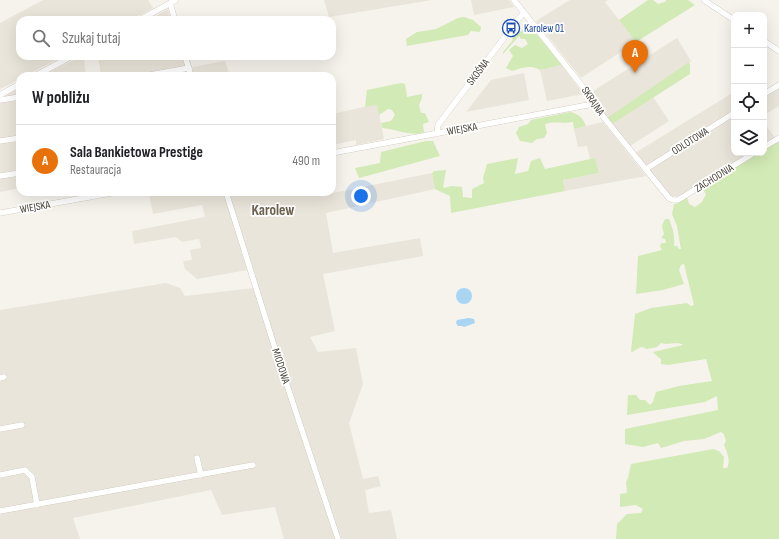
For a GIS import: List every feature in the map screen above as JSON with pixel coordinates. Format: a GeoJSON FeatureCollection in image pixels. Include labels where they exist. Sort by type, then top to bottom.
{"type":"FeatureCollection","features":[{"type":"Feature","properties":{"kind":"street"},"geometry":{"type":"LineString","coordinates":[[146,16],[176,0]]}},
{"type":"Feature","properties":{"kind":"street"},"geometry":{"type":"LineString","coordinates":[[704,0],[731,18]]}},
{"type":"Feature","properties":{"kind":"street","name":"SKRAJNA"},"geometry":{"type":"LineString","coordinates":[[518,1],[524,13],[586,91],[593,104],[666,194],[673,200]]}},
{"type":"Feature","properties":{"kind":"street"},"geometry":{"type":"LineString","coordinates":[[170,3],[174,16]]}},
{"type":"Feature","properties":{"kind":"street","name":"SKOŚNA"},"geometry":{"type":"LineString","coordinates":[[436,134],[438,125],[524,13]]}},
{"type":"Feature","properties":{"kind":"street"},"geometry":{"type":"LineString","coordinates":[[767,43],[779,51]]}},
{"type":"Feature","properties":{"kind":"street"},"geometry":{"type":"LineString","coordinates":[[42,72],[65,60]]}},
{"type":"Feature","properties":{"kind":"street"},"geometry":{"type":"LineString","coordinates":[[187,60],[190,72]]}},
{"type":"Feature","properties":{"kind":"street"},"geometry":{"type":"LineString","coordinates":[[166,72],[189,68]]}},
{"type":"Feature","properties":{"kind":"street"},"geometry":{"type":"LineString","coordinates":[[767,92],[779,85]]}},
{"type":"Feature","properties":{"kind":"street"},"geometry":{"type":"LineString","coordinates":[[0,95],[16,86]]}},
{"type":"Feature","properties":{"kind":"street"},"geometry":{"type":"LineString","coordinates":[[0,100],[16,98]]}},
{"type":"Feature","properties":{"kind":"street","name":"WIEJSKA"},"geometry":{"type":"LineString","coordinates":[[336,152],[593,104]]}},
{"type":"Feature","properties":{"kind":"street","name":"ODLOTOWA"},"geometry":{"type":"LineString","coordinates":[[646,169],[731,115]]}},
{"type":"Feature","properties":{"kind":"street"},"geometry":{"type":"LineString","coordinates":[[767,145],[779,138]]}},
{"type":"Feature","properties":{"kind":"street"},"geometry":{"type":"LineString","coordinates":[[0,141],[16,139]]}},
{"type":"Feature","properties":{"kind":"street","name":"ZACHODNIA"},"geometry":{"type":"LineString","coordinates":[[673,200],[678,200],[749,156]]}},
{"type":"Feature","properties":{"kind":"street"},"geometry":{"type":"LineString","coordinates":[[0,176],[16,174]]}},
{"type":"Feature","properties":{"kind":"street","name":"WIEJSKA"},"geometry":{"type":"LineString","coordinates":[[0,213],[95,196]]}},
{"type":"Feature","properties":{"kind":"street","name":"MIODOWA"},"geometry":{"type":"LineString","coordinates":[[227,196],[278,358],[338,539]]}},
{"type":"Feature","properties":{"kind":"street"},"geometry":{"type":"LineString","coordinates":[[0,430],[22,425]]}},
{"type":"Feature","properties":{"kind":"street"},"geometry":{"type":"LineString","coordinates":[[197,458],[201,475]]}},
{"type":"Feature","properties":{"kind":"street"},"geometry":{"type":"LineString","coordinates":[[0,511],[253,465]]}},
{"type":"Feature","properties":{"kind":"street"},"geometry":{"type":"LineString","coordinates":[[0,475],[25,470],[32,477],[37,505]]}},
{"type":"Feature","properties":{"kind":"shaded area"},"geometry":{"type":"Polygon","coordinates":[[[43,0],[148,0],[153,8],[138,16],[16,16],[16,60],[55,60],[33,72],[16,72],[16,81],[0,89],[0,23],[43,0]]]}},
{"type":"Feature","properties":{"kind":"shaded area"},"geometry":{"type":"Polygon","coordinates":[[[324,0],[432,0],[335,16],[329,16],[324,0]]]}},
{"type":"Feature","properties":{"kind":"shaded area"},"geometry":{"type":"Polygon","coordinates":[[[471,0],[509,0],[514,7],[474,15],[471,0]]]}},
{"type":"Feature","properties":{"kind":"shaded area"},"geometry":{"type":"Polygon","coordinates":[[[570,0],[608,0],[605,2],[636,42],[581,78],[536,21],[570,0]]]}},
{"type":"Feature","properties":{"kind":"shaded area"},"geometry":{"type":"Polygon","coordinates":[[[168,9],[170,16],[156,16],[168,9]]]}},
{"type":"Feature","properties":{"kind":"shaded area"},"geometry":{"type":"Polygon","coordinates":[[[677,38],[691,61],[627,105],[631,111],[653,97],[669,121],[630,146],[597,106],[599,99],[593,91],[677,38]]]}},
{"type":"Feature","properties":{"kind":"shaded area"},"geometry":{"type":"Polygon","coordinates":[[[74,60],[84,60],[86,72],[49,72],[74,60]]]}},
{"type":"Feature","properties":{"kind":"shaded area"},"geometry":{"type":"Polygon","coordinates":[[[99,60],[190,60],[192,67],[225,61],[229,72],[100,72],[99,60]]]}},
{"type":"Feature","properties":{"kind":"shaded area"},"geometry":{"type":"Polygon","coordinates":[[[562,65],[583,94],[547,101],[540,70],[562,65]]]}},
{"type":"Feature","properties":{"kind":"shaded area"},"geometry":{"type":"Polygon","coordinates":[[[524,73],[529,100],[466,112],[491,80],[524,73]]]}},
{"type":"Feature","properties":{"kind":"shaded area"},"geometry":{"type":"Polygon","coordinates":[[[779,88],[779,106],[767,113],[767,95],[779,88]]]}},
{"type":"Feature","properties":{"kind":"shaded area"},"geometry":{"type":"Polygon","coordinates":[[[16,90],[16,189],[0,192],[0,99],[16,90]]]}},
{"type":"Feature","properties":{"kind":"shaded area"},"geometry":{"type":"Polygon","coordinates":[[[731,94],[731,156],[745,156],[678,197],[671,196],[635,153],[731,94]]]}},
{"type":"Feature","properties":{"kind":"shaded area"},"geometry":{"type":"Polygon","coordinates":[[[377,104],[384,139],[356,145],[356,140],[336,144],[336,113],[377,104]]]}},
{"type":"Feature","properties":{"kind":"shaded area"},"geometry":{"type":"Polygon","coordinates":[[[603,122],[646,176],[565,191],[563,180],[599,173],[595,159],[590,159],[587,146],[578,147],[574,129],[603,122]]]}},
{"type":"Feature","properties":{"kind":"shaded area"},"geometry":{"type":"Polygon","coordinates":[[[767,126],[775,138],[767,142],[767,126]]]}},
{"type":"Feature","properties":{"kind":"shaded area"},"geometry":{"type":"Polygon","coordinates":[[[432,173],[435,189],[326,213],[333,253],[420,238],[423,256],[323,274],[335,331],[310,337],[318,352],[356,348],[363,384],[349,423],[363,479],[378,476],[381,486],[365,490],[369,513],[391,510],[397,539],[284,539],[275,507],[222,515],[211,490],[73,518],[80,539],[0,539],[0,310],[166,283],[180,288],[185,296],[253,288],[247,270],[197,279],[185,269],[183,261],[192,260],[190,250],[201,248],[199,239],[182,242],[176,237],[134,244],[132,231],[205,217],[202,205],[153,214],[149,196],[336,196],[336,192],[432,173]]]}},
{"type":"Feature","properties":{"kind":"green space"},"geometry":{"type":"Polygon","coordinates":[[[648,0],[653,0],[658,4],[665,2],[666,0],[688,0],[695,5],[636,42],[619,20],[648,0]]]}},
{"type":"Feature","properties":{"kind":"green space"},"geometry":{"type":"Polygon","coordinates":[[[464,17],[473,20],[481,27],[480,32],[471,31],[468,35],[407,46],[406,39],[417,32],[436,29],[458,18],[464,17]]]}},
{"type":"Feature","properties":{"kind":"green space"},"geometry":{"type":"Polygon","coordinates":[[[529,25],[562,65],[540,70],[530,67],[512,71],[506,68],[513,56],[509,50],[515,45],[522,48],[528,44],[525,39],[521,39],[519,36],[503,54],[503,52],[513,40],[512,38],[529,25]]]}},
{"type":"Feature","properties":{"kind":"green space"},"geometry":{"type":"Polygon","coordinates":[[[689,62],[690,74],[612,124],[607,118],[689,62]]]}},
{"type":"Feature","properties":{"kind":"green space"},"geometry":{"type":"Polygon","coordinates":[[[401,83],[405,84],[407,97],[422,94],[419,105],[421,113],[425,113],[429,122],[423,124],[424,133],[408,133],[382,128],[381,123],[391,121],[395,115],[392,110],[388,109],[379,115],[377,105],[365,107],[367,90],[401,83]]]}},
{"type":"Feature","properties":{"kind":"green space"},"geometry":{"type":"Polygon","coordinates":[[[570,112],[580,117],[586,126],[574,129],[573,122],[545,124],[547,133],[544,138],[537,139],[532,143],[520,141],[516,133],[519,127],[528,124],[531,120],[570,112]]]}},
{"type":"Feature","properties":{"kind":"green space"},"geometry":{"type":"Polygon","coordinates":[[[779,140],[779,539],[616,539],[617,524],[627,514],[641,513],[643,509],[636,505],[620,507],[620,494],[627,493],[626,482],[631,464],[713,449],[719,451],[724,457],[723,468],[727,468],[729,462],[724,445],[726,441],[724,434],[721,432],[704,439],[684,441],[661,448],[658,443],[643,447],[625,444],[625,429],[718,410],[717,396],[705,402],[627,415],[628,395],[636,395],[640,400],[645,400],[650,405],[653,402],[656,392],[679,386],[712,381],[706,359],[668,365],[661,364],[661,359],[653,352],[683,345],[675,343],[661,343],[657,347],[647,349],[642,347],[632,352],[631,351],[635,314],[651,308],[687,303],[691,306],[694,305],[684,264],[681,265],[679,270],[684,284],[663,290],[636,294],[638,256],[662,250],[660,246],[661,243],[666,243],[665,239],[661,238],[664,234],[662,226],[665,219],[669,219],[672,226],[674,246],[681,249],[677,226],[672,214],[674,204],[687,197],[689,204],[695,207],[702,202],[706,194],[703,190],[707,185],[753,156],[767,156],[767,147],[779,140]]]}},
{"type":"Feature","properties":{"kind":"green space"},"geometry":{"type":"Polygon","coordinates":[[[426,141],[433,141],[440,156],[359,178],[355,168],[380,163],[381,152],[426,141]]]}},
{"type":"Feature","properties":{"kind":"green space"},"geometry":{"type":"Polygon","coordinates":[[[518,158],[515,174],[528,171],[531,161],[540,158],[545,169],[595,158],[599,173],[563,180],[565,191],[451,213],[450,196],[435,189],[432,173],[434,171],[446,170],[443,187],[462,187],[463,197],[472,198],[472,189],[484,183],[483,178],[487,164],[518,158]]]}},
{"type":"Feature","properties":{"kind":"water"},"geometry":{"type":"Polygon","coordinates":[[[461,288],[467,288],[472,293],[470,302],[467,304],[461,304],[456,299],[456,293],[461,288]]]}},
{"type":"Feature","properties":{"kind":"water"},"geometry":{"type":"Polygon","coordinates":[[[469,318],[474,319],[475,323],[464,327],[458,326],[456,323],[457,320],[469,318]]]}},
{"type":"Feature","properties":{"kind":"place","name":"Karolew 01"},"geometry":{"type":"Point","coordinates":[511,28]}},
{"type":"Feature","properties":{"kind":"place","name":"Sala Bankietowa Prestige"},"geometry":{"type":"Point","coordinates":[635,73]}},
{"type":"Feature","properties":{"kind":"district","name":"Karolew"},"geometry":{"type":"Point","coordinates":[273,210]}}]}
